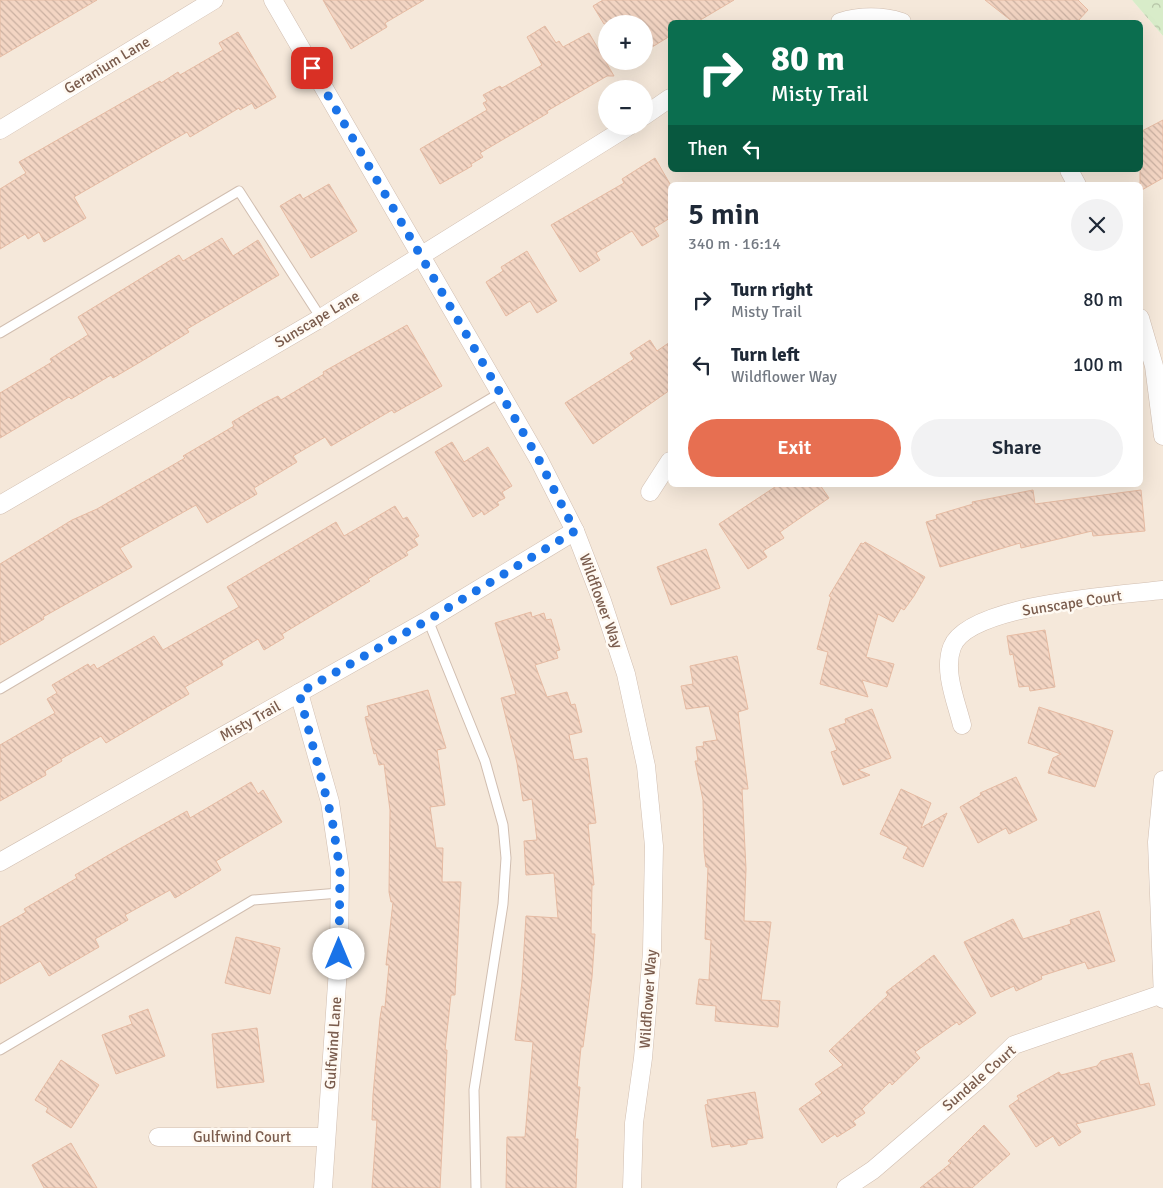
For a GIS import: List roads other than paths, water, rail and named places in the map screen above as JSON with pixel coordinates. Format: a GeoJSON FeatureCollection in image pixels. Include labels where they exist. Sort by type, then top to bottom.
{"type":"FeatureCollection","features":[{"type":"Feature","properties":{"kind":"street","name":"Geranium Lane"},"geometry":{"type":"LineString","coordinates":[[0,130],[214,0]]}},
{"type":"Feature","properties":{"kind":"street","name":"Wildflower Way"},"geometry":{"type":"LineString","coordinates":[[273,0],[539,460],[575,531],[626,674],[646,766],[654,846],[652,952],[644,1058],[634,1123],[632,1188]]}},
{"type":"Feature","properties":{"kind":"street"},"geometry":{"type":"LineString","coordinates":[[849,20],[886,18],[894,20]]}},
{"type":"Feature","properties":{"kind":"street"},"geometry":{"type":"LineString","coordinates":[[653,110],[668,99]]}},
{"type":"Feature","properties":{"kind":"street","name":"Sunscape Lane"},"geometry":{"type":"LineString","coordinates":[[0,505],[321,318],[615,135]]}},
{"type":"Feature","properties":{"kind":"street"},"geometry":{"type":"LineString","coordinates":[[1143,328],[1154,366],[1163,436]]}},
{"type":"Feature","properties":{"kind":"street"},"geometry":{"type":"LineString","coordinates":[[650,492],[668,464]]}},
{"type":"Feature","properties":{"kind":"street","name":"Misty Trail"},"geometry":{"type":"LineString","coordinates":[[0,862],[428,620],[575,531]]}},
{"type":"Feature","properties":{"kind":"street","name":"Sunscape Court"},"geometry":{"type":"LineString","coordinates":[[962,725],[949,673],[952,646],[975,624],[1052,603],[1163,590]]}},
{"type":"Feature","properties":{"kind":"street","name":"Gulfwind Lane"},"geometry":{"type":"LineString","coordinates":[[299,693],[330,802],[340,870],[339,954],[322,1188]]}},
{"type":"Feature","properties":{"kind":"street"},"geometry":{"type":"LineString","coordinates":[[1162,997],[1157,842],[1163,780]]}},
{"type":"Feature","properties":{"kind":"street","name":"Sundale Court"},"geometry":{"type":"LineString","coordinates":[[846,1188],[873,1170],[979,1079],[1014,1045],[1162,997]]}},
{"type":"Feature","properties":{"kind":"street","name":"Gulfwind Court"},"geometry":{"type":"LineString","coordinates":[[158,1137],[326,1137]]}},
{"type":"Feature","properties":{"kind":"lane"},"geometry":{"type":"LineString","coordinates":[[0,333],[239,191],[321,318]]}},
{"type":"Feature","properties":{"kind":"lane"},"geometry":{"type":"LineString","coordinates":[[0,689],[500,393]]}},
{"type":"Feature","properties":{"kind":"lane"},"geometry":{"type":"LineString","coordinates":[[428,620],[486,761],[503,825],[506,858],[503,904],[474,1090],[476,1188]]}},
{"type":"Feature","properties":{"kind":"lane"},"geometry":{"type":"LineString","coordinates":[[0,1050],[253,900],[339,893]]}}]}
